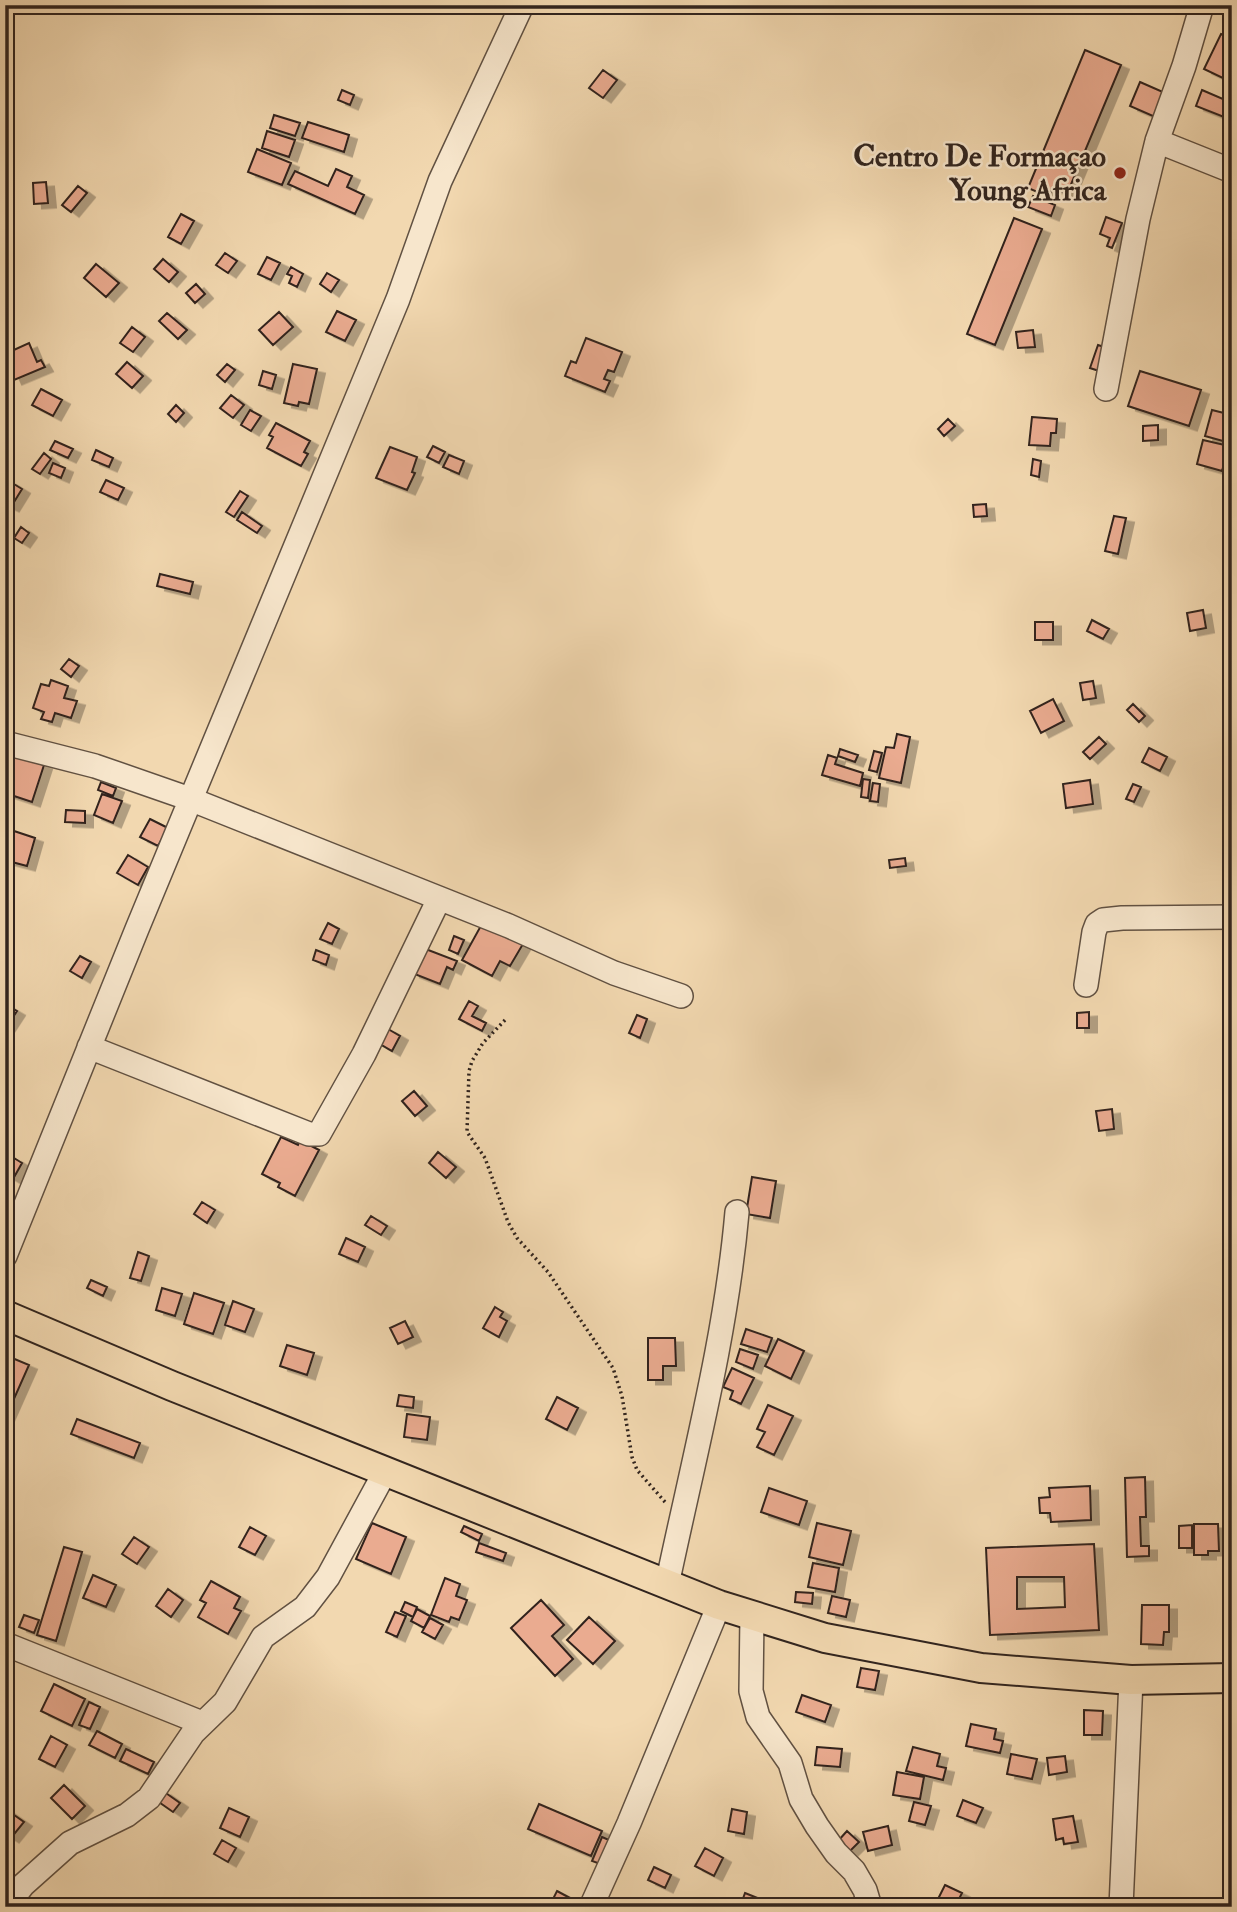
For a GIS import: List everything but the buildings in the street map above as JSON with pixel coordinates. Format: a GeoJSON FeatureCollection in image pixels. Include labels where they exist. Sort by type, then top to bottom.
{"type":"FeatureCollection","features":[{"type":"Feature","properties":{"kind":"main road"},"geometry":{"type":"LineString","coordinates":[[5,1315],[183,1391],[719,1605],[825,1638],[981,1668],[1131,1680],[1232,1678]]}},
{"type":"Feature","properties":{"kind":"street"},"geometry":{"type":"LineString","coordinates":[[5,1256],[190,799],[393,311],[440,181],[522,5]]}},
{"type":"Feature","properties":{"kind":"street"},"geometry":{"type":"LineString","coordinates":[[1106,389],[1138,219],[1157,141],[1202,5]]}},
{"type":"Feature","properties":{"kind":"street"},"geometry":{"type":"LineString","coordinates":[[1157,141],[1232,171]]}},
{"type":"Feature","properties":{"kind":"street"},"geometry":{"type":"LineString","coordinates":[[5,743],[95,766],[190,799],[509,926],[614,973],[681,996]]}},
{"type":"Feature","properties":{"kind":"street"},"geometry":{"type":"LineString","coordinates":[[89,1047],[309,1134],[319,1133],[364,1054],[439,899]]}},
{"type":"Feature","properties":{"kind":"street"},"geometry":{"type":"LineString","coordinates":[[1086,985],[1094,932],[1097,924],[1103,920],[1232,917]]}},
{"type":"Feature","properties":{"kind":"street"},"geometry":{"type":"LineString","coordinates":[[667,1584],[732,1273],[737,1212]]}},
{"type":"Feature","properties":{"kind":"street"},"geometry":{"type":"LineString","coordinates":[[6,1907],[23,1885],[70,1843],[127,1815],[149,1798],[184,1745],[202,1723],[225,1702],[263,1637],[304,1607],[328,1577],[385,1472]]}},
{"type":"Feature","properties":{"kind":"street"},"geometry":{"type":"LineString","coordinates":[[591,1907],[629,1823],[719,1605]]}},
{"type":"Feature","properties":{"kind":"street"},"geometry":{"type":"LineString","coordinates":[[752,1615],[751,1691],[758,1717],[789,1763],[801,1799],[836,1853],[854,1871],[865,1890],[870,1907]]}},
{"type":"Feature","properties":{"kind":"street"},"geometry":{"type":"LineString","coordinates":[[5,1644],[202,1723]]}},
{"type":"Feature","properties":{"kind":"street"},"geometry":{"type":"LineString","coordinates":[[1121,1907],[1131,1680]]}},
{"type":"Feature","properties":{"kind":"path"},"geometry":{"type":"LineString","coordinates":[[505,1020],[483,1043],[472,1061],[469,1071],[467,1132],[485,1158],[508,1222],[517,1238],[548,1272],[613,1367],[619,1383],[632,1457],[637,1470],[681,1519]]}},
{"type":"Feature","properties":{"kind":"place","name":"Centro De Formaçao Young Africa"},"geometry":{"type":"Point","coordinates":[1120,173]}}]}
